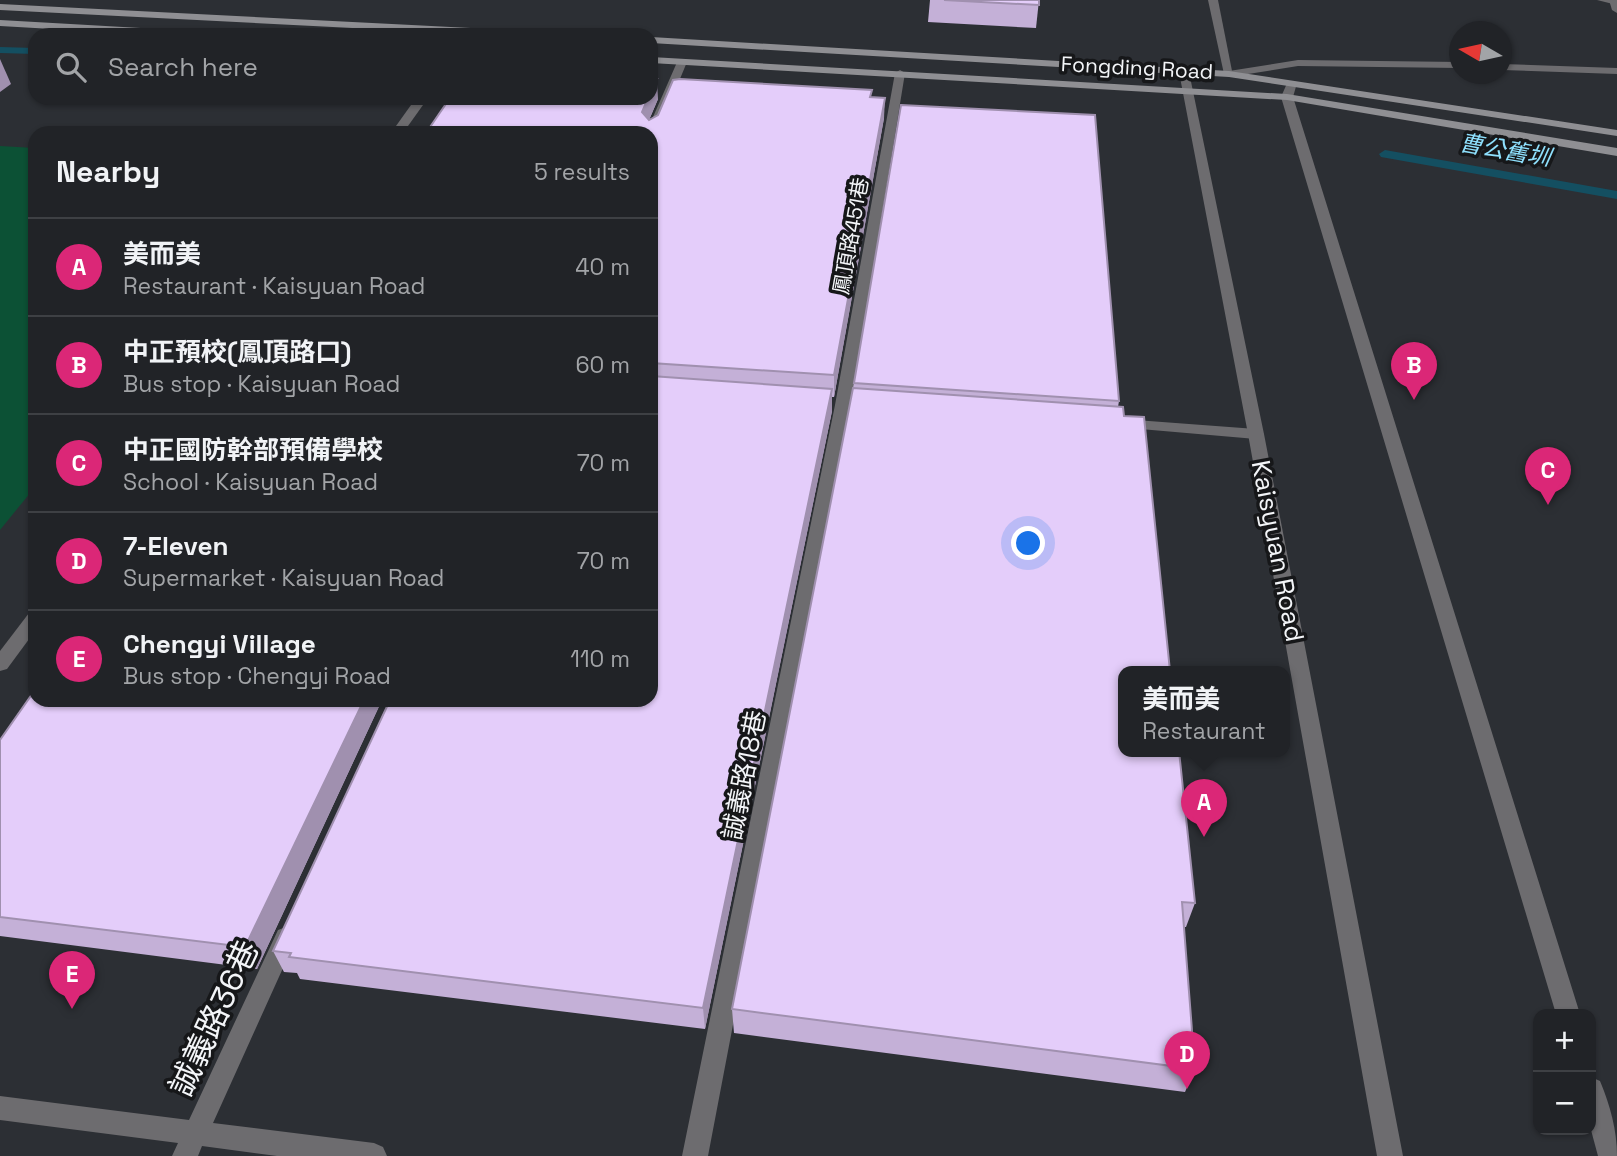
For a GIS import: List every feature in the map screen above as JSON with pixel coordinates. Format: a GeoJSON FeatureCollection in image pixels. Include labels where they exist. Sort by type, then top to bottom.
{"type":"FeatureCollection","features":[{"type":"Feature","properties":{"kind":"main road"},"geometry":{"type":"LineString","coordinates":[[0,7],[412,28]]}},
{"type":"Feature","properties":{"kind":"main road"},"geometry":{"type":"LineString","coordinates":[[0,23],[88,28]]}},
{"type":"Feature","properties":{"kind":"main road","name":"Fongding Road"},"geometry":{"type":"LineString","coordinates":[[658,40],[1229,74],[1290,90],[1617,152]]}},
{"type":"Feature","properties":{"kind":"main road","name":"Fongding Road"},"geometry":{"type":"LineString","coordinates":[[658,60],[1189,91],[1290,90],[1617,133]]}},
{"type":"Feature","properties":{"kind":"street"},"geometry":{"type":"LineString","coordinates":[[1213,0],[1229,74],[1298,63],[1449,65]]}},
{"type":"Feature","properties":{"kind":"street"},"geometry":{"type":"LineString","coordinates":[[654,126],[682,62]]}},
{"type":"Feature","properties":{"kind":"street"},"geometry":{"type":"LineString","coordinates":[[1512,67],[1617,71]]}},
{"type":"Feature","properties":{"kind":"street","name":"Kaisyuan Road"},"geometry":{"type":"LineString","coordinates":[[1184,72],[1256,434],[1390,1156]]}},
{"type":"Feature","properties":{"kind":"street","name":"鳳頂路451巷"},"geometry":{"type":"LineString","coordinates":[[843,405],[900,74]]}},
{"type":"Feature","properties":{"kind":"street"},"geometry":{"type":"LineString","coordinates":[[1290,90],[1566,1009]]}},
{"type":"Feature","properties":{"kind":"street"},"geometry":{"type":"LineString","coordinates":[[402,126],[417,105]]}},
{"type":"Feature","properties":{"kind":"street","name":"誠義路18巷"},"geometry":{"type":"LineString","coordinates":[[695,1156],[843,405]]}},
{"type":"Feature","properties":{"kind":"street"},"geometry":{"type":"LineString","coordinates":[[1105,423],[1256,434]]}},
{"type":"Feature","properties":{"kind":"street"},"geometry":{"type":"LineString","coordinates":[[0,664],[28,627]]}},
{"type":"Feature","properties":{"kind":"street","name":"誠義路36巷"},"geometry":{"type":"LineString","coordinates":[[190,1145],[292,923]]}},
{"type":"Feature","properties":{"kind":"street"},"geometry":{"type":"LineString","coordinates":[[1596,1106],[1611,1156]]}},
{"type":"Feature","properties":{"kind":"street"},"geometry":{"type":"LineString","coordinates":[[0,1108],[190,1145],[374,1156]]}},
{"type":"Feature","properties":{"kind":"green space"},"geometry":{"type":"Polygon","coordinates":[[[0,146],[28,148],[28,496],[0,530],[0,146]]]}},
{"type":"Feature","properties":{"kind":"building"},"geometry":{"type":"Polygon","coordinates":[[[944,0],[1039,0],[1039,5],[944,0]]]}},
{"type":"Feature","properties":{"kind":"building"},"geometry":{"type":"Polygon","coordinates":[[[673,80],[872,90],[870,97],[885,98],[834,375],[658,363],[658,126],[431,126],[445,105],[645,105],[642,112],[649,120],[658,115],[673,80]]]}},
{"type":"Feature","properties":{"kind":"building"},"geometry":{"type":"Polygon","coordinates":[[[901,105],[1095,115],[1119,401],[854,383],[901,105]]]}},
{"type":"Feature","properties":{"kind":"building"},"geometry":{"type":"Polygon","coordinates":[[[658,377],[832,389],[703,1008],[289,957],[291,953],[273,951],[387,707],[658,707],[658,377]]]}},
{"type":"Feature","properties":{"kind":"building"},"geometry":{"type":"Polygon","coordinates":[[[853,388],[1123,407],[1124,416],[1144,417],[1169,666],[1118,666],[1118,757],[1180,757],[1195,903],[1182,902],[1195,1069],[732,1009],[853,388]]]}},
{"type":"Feature","properties":{"kind":"building"},"geometry":{"type":"Polygon","coordinates":[[[28,700],[28,707],[361,707],[245,947],[0,917],[0,740],[28,700]]]}},
{"type":"Feature","properties":{"kind":"waterway","name":"曹公舊圳"},"geometry":{"type":"LineString","coordinates":[[0,50],[28,51]]}},
{"type":"Feature","properties":{"kind":"waterway","name":"曹公舊圳"},"geometry":{"type":"LineString","coordinates":[[1385,154],[1617,195]]}},
{"type":"Feature","properties":{"kind":"place","name":"中正預校(鳳頂路口)"},"geometry":{"type":"Point","coordinates":[1414,400]}},
{"type":"Feature","properties":{"kind":"place","name":"中正國防幹部預備學校"},"geometry":{"type":"Point","coordinates":[1548,505]}},
{"type":"Feature","properties":{"kind":"place","name":"美而美"},"geometry":{"type":"Point","coordinates":[1204,837]}},
{"type":"Feature","properties":{"kind":"place","name":"Chengyi Village"},"geometry":{"type":"Point","coordinates":[72,1009]}},
{"type":"Feature","properties":{"kind":"place","name":"7-Eleven"},"geometry":{"type":"Point","coordinates":[1187,1089]}}]}
